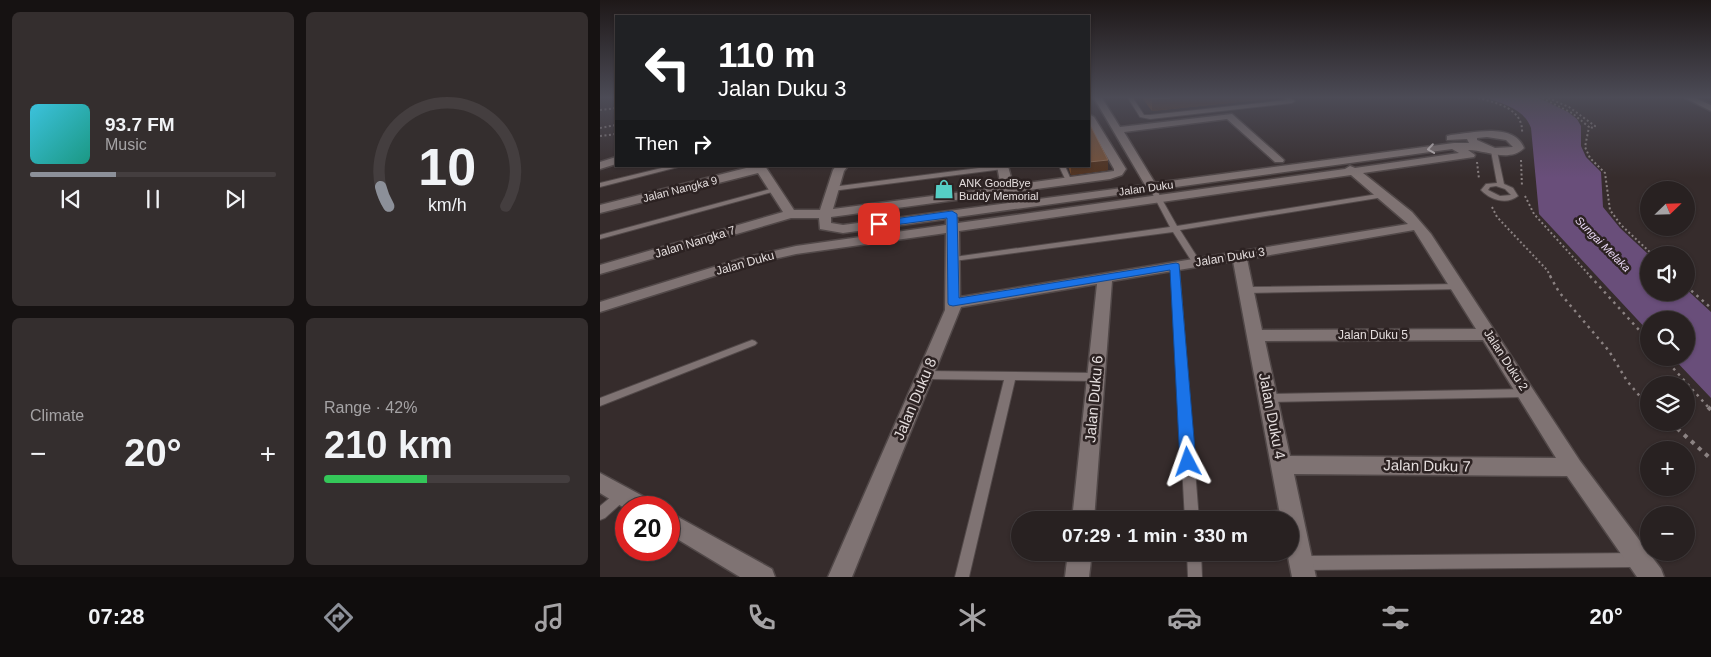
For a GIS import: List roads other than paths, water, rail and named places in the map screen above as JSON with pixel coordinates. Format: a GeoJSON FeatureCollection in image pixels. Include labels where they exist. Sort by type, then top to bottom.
{"type":"FeatureCollection","features":[{"type":"Feature","properties":{"kind":"street","name":"Jalan Nangka 7"},"geometry":{"type":"LineString","coordinates":[[600,270],[790,214],[825,214],[1068,182],[1110,176],[1118,173],[1120,169],[1092,125]]}},
{"type":"Feature","properties":{"kind":"street"},"geometry":{"type":"LineString","coordinates":[[1115,125],[1152,187]]}},
{"type":"Feature","properties":{"kind":"street"},"geometry":{"type":"LineString","coordinates":[[1118,130],[1153,125]]}},
{"type":"Feature","properties":{"kind":"street"},"geometry":{"type":"LineString","coordinates":[[1235,125],[1279,160]]}},
{"type":"Feature","properties":{"kind":"street"},"geometry":{"type":"LineString","coordinates":[[1179,173],[1279,160],[1335,157],[1477,134],[1505,137],[1520,146],[1516,150],[1494,151]]}},
{"type":"Feature","properties":{"kind":"street"},"geometry":{"type":"LineString","coordinates":[[1477,134],[1472,136],[1472,141],[1480,147]]}},
{"type":"Feature","properties":{"kind":"street"},"geometry":{"type":"LineString","coordinates":[[952,221],[1159,199],[1470,155],[1460,146]]}},
{"type":"Feature","properties":{"kind":"street","name":"Jalan Duku"},"geometry":{"type":"LineString","coordinates":[[600,307],[773,255],[952,221],[1335,157],[1460,146],[1480,147],[1494,151]]}},
{"type":"Feature","properties":{"kind":"street","name":"Jalan Duku 2"},"geometry":{"type":"LineString","coordinates":[[1335,157],[1384,195],[1417,226],[1528,393],[1573,468],[1652,577]]}},
{"type":"Feature","properties":{"kind":"street"},"geometry":{"type":"LineString","coordinates":[[760,167],[790,214]]}},
{"type":"Feature","properties":{"kind":"street","name":"Jalan Nangka 9"},"geometry":{"type":"LineString","coordinates":[[600,209],[760,167]]}},
{"type":"Feature","properties":{"kind":"street"},"geometry":{"type":"LineString","coordinates":[[825,214],[832,188],[842,167]]}},
{"type":"Feature","properties":{"kind":"street"},"geometry":{"type":"LineString","coordinates":[[1003,167],[1008,190]]}},
{"type":"Feature","properties":{"kind":"street","name":"Jalan Duku"},"geometry":{"type":"LineString","coordinates":[[825,214],[825,226],[843,229],[952,221]]}},
{"type":"Feature","properties":{"kind":"street","name":"Jalan Duku 8"},"geometry":{"type":"LineString","coordinates":[[840,577],[953,310],[954,259],[952,221]]}},
{"type":"Feature","properties":{"kind":"street","name":"Jalan Duku 3"},"geometry":{"type":"LineString","coordinates":[[953,303],[1417,226]]}},
{"type":"Feature","properties":{"kind":"street","name":"Jalan Duku 4"},"geometry":{"type":"LineString","coordinates":[[1239,256],[1291,511]]}},
{"type":"Feature","properties":{"kind":"street","name":"Jalan Duku 6"},"geometry":{"type":"LineString","coordinates":[[1084,511],[1105,278]]}},
{"type":"Feature","properties":{"kind":"street","name":"Jalan Duku 5"},"geometry":{"type":"LineString","coordinates":[[1256,336],[1489,334]]}},
{"type":"Feature","properties":{"kind":"street","name":"Jalan Duku 7"},"geometry":{"type":"LineString","coordinates":[[1281,465],[1573,468]]}},
{"type":"Feature","properties":{"kind":"street"},"geometry":{"type":"LineString","coordinates":[[600,482],[622,495]]}},
{"type":"Feature","properties":{"kind":"street"},"geometry":{"type":"LineString","coordinates":[[680,528],[763,577]]}},
{"type":"Feature","properties":{"kind":"street","name":"Jalan Duku 4"},"geometry":{"type":"LineString","coordinates":[[1299,550],[1303,570]]}},
{"type":"Feature","properties":{"kind":"street"},"geometry":{"type":"LineString","coordinates":[[1077,577],[1079,561]]}},
{"type":"Feature","properties":{"kind":"lane"},"geometry":{"type":"LineString","coordinates":[[1494,151],[1500,185]]}},
{"type":"Feature","properties":{"kind":"lane"},"geometry":{"type":"LineString","coordinates":[[600,185],[675,167]]}},
{"type":"Feature","properties":{"kind":"lane"},"geometry":{"type":"LineString","coordinates":[[832,188],[1003,167]]}},
{"type":"Feature","properties":{"kind":"lane"},"geometry":{"type":"LineString","coordinates":[[1062,167],[1068,182]]}},
{"type":"Feature","properties":{"kind":"lane"},"geometry":{"type":"LineString","coordinates":[[1152,187],[1175,229],[1197,263]]}},
{"type":"Feature","properties":{"kind":"lane"},"geometry":{"type":"LineString","coordinates":[[600,237],[774,190]]}},
{"type":"Feature","properties":{"kind":"lane"},"geometry":{"type":"LineString","coordinates":[[954,259],[1175,229],[1384,195]]}},
{"type":"Feature","properties":{"kind":"lane"},"geometry":{"type":"LineString","coordinates":[[1176,266],[1191,511]]}},
{"type":"Feature","properties":{"kind":"lane"},"geometry":{"type":"LineString","coordinates":[[1246,290],[1459,287]]}},
{"type":"Feature","properties":{"kind":"lane"},"geometry":{"type":"LineString","coordinates":[[600,402],[752,343]]}},
{"type":"Feature","properties":{"kind":"lane"},"geometry":{"type":"LineString","coordinates":[[925,375],[1097,377]]}},
{"type":"Feature","properties":{"kind":"lane"},"geometry":{"type":"LineString","coordinates":[[962,577],[1010,377]]}},
{"type":"Feature","properties":{"kind":"lane"},"geometry":{"type":"LineString","coordinates":[[1269,398],[1528,393]]}},
{"type":"Feature","properties":{"kind":"lane"},"geometry":{"type":"LineString","coordinates":[[600,514],[622,495]]}},
{"type":"Feature","properties":{"kind":"lane"},"geometry":{"type":"LineString","coordinates":[[1303,570],[1639,560]]}},
{"type":"Feature","properties":{"kind":"lane"},"geometry":{"type":"LineString","coordinates":[[1195,561],[1196,577]]}},
{"type":"Feature","properties":{"kind":"water","name":"Sungai Melaka"},"geometry":{"type":"Polygon","coordinates":[[[1529,125],[1580,125],[1581,146],[1586,157],[1601,172],[1603,207],[1620,228],[1640,247],[1640,301],[1695,301],[1695,297],[1711,312],[1711,398],[1695,381],[1695,376],[1690,376],[1681,366],[1695,366],[1695,311],[1640,311],[1640,322],[1539,214],[1529,125]]]}},
{"type":"Feature","properties":{"kind":"place","name":"ANK GoodBye Buddy Memorial"},"geometry":{"type":"Point","coordinates":[944,189]}}]}
